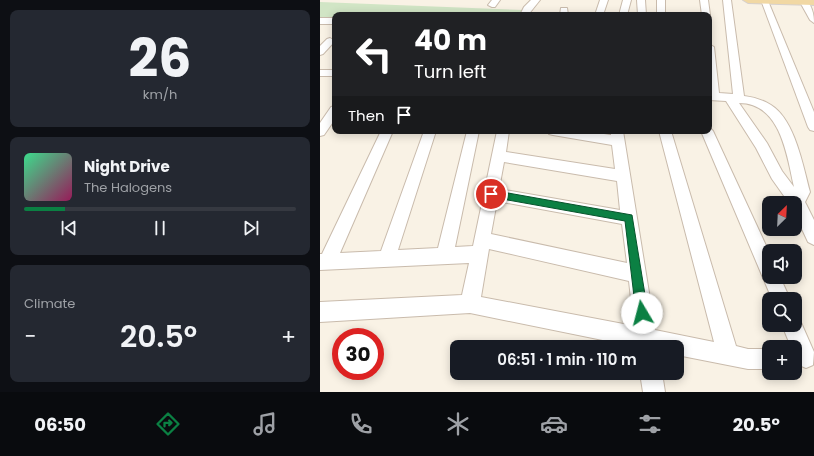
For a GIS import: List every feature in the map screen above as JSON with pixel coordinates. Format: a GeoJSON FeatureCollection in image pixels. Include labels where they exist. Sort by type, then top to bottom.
{"type":"FeatureCollection","features":[{"type":"Feature","properties":{"kind":"main road"},"geometry":{"type":"LineString","coordinates":[[748,0],[805,2]]}},
{"type":"Feature","properties":{"kind":"street"},"geometry":{"type":"LineString","coordinates":[[526,12],[536,0]]}},
{"type":"Feature","properties":{"kind":"street"},"geometry":{"type":"LineString","coordinates":[[600,12],[604,0]]}},
{"type":"Feature","properties":{"kind":"street"},"geometry":{"type":"LineString","coordinates":[[625,12],[627,0]]}},
{"type":"Feature","properties":{"kind":"street"},"geometry":{"type":"LineString","coordinates":[[642,0],[642,12]]}},
{"type":"Feature","properties":{"kind":"street"},"geometry":{"type":"LineString","coordinates":[[661,0],[661,12]]}},
{"type":"Feature","properties":{"kind":"street"},"geometry":{"type":"LineString","coordinates":[[704,0],[706,12]]}},
{"type":"Feature","properties":{"kind":"street"},"geometry":{"type":"LineString","coordinates":[[727,0],[734,98],[777,174],[793,196]]}},
{"type":"Feature","properties":{"kind":"street"},"geometry":{"type":"LineString","coordinates":[[764,1],[814,127]]}},
{"type":"Feature","properties":{"kind":"street"},"geometry":{"type":"LineString","coordinates":[[805,2],[814,20]]}},
{"type":"Feature","properties":{"kind":"street"},"geometry":{"type":"LineString","coordinates":[[320,21],[332,21]]}},
{"type":"Feature","properties":{"kind":"street"},"geometry":{"type":"LineString","coordinates":[[320,52],[328,41]]}},
{"type":"Feature","properties":{"kind":"street"},"geometry":{"type":"LineString","coordinates":[[320,73],[332,73]]}},
{"type":"Feature","properties":{"kind":"street"},"geometry":{"type":"LineString","coordinates":[[712,96],[734,98],[762,105],[778,117],[787,138],[803,192],[801,196]]}},
{"type":"Feature","properties":{"kind":"street"},"geometry":{"type":"LineString","coordinates":[[320,132],[328,116]]}},
{"type":"Feature","properties":{"kind":"street"},"geometry":{"type":"LineString","coordinates":[[386,134],[324,262],[445,256],[481,247],[637,274]]}},
{"type":"Feature","properties":{"kind":"street"},"geometry":{"type":"LineString","coordinates":[[387,258],[429,134]]}},
{"type":"Feature","properties":{"kind":"street"},"geometry":{"type":"LineString","coordinates":[[445,256],[472,134]]}},
{"type":"Feature","properties":{"kind":"street"},"geometry":{"type":"LineString","coordinates":[[470,304],[502,134]]}},
{"type":"Feature","properties":{"kind":"street"},"geometry":{"type":"LineString","coordinates":[[592,134],[618,136],[646,340]]}},
{"type":"Feature","properties":{"kind":"street"},"geometry":{"type":"LineString","coordinates":[[666,134],[728,355]]}},
{"type":"Feature","properties":{"kind":"street"},"geometry":{"type":"LineString","coordinates":[[708,134],[762,256]]}},
{"type":"Feature","properties":{"kind":"street"},"geometry":{"type":"LineString","coordinates":[[498,156],[623,176]]}},
{"type":"Feature","properties":{"kind":"street"},"geometry":{"type":"LineString","coordinates":[[491,194],[629,218]]}},
{"type":"Feature","properties":{"kind":"street"},"geometry":{"type":"LineString","coordinates":[[802,212],[814,237]]}},
{"type":"Feature","properties":{"kind":"street"},"geometry":{"type":"LineString","coordinates":[[320,312],[470,304],[632,340]]}},
{"type":"Feature","properties":{"kind":"street"},"geometry":{"type":"LineString","coordinates":[[795,332],[805,358]]}},
{"type":"Feature","properties":{"kind":"street"},"geometry":{"type":"LineString","coordinates":[[684,349],[748,359],[762,359]]}},
{"type":"Feature","properties":{"kind":"street"},"geometry":{"type":"LineString","coordinates":[[652,380],[654,392]]}},
{"type":"Feature","properties":{"kind":"green space"},"geometry":{"type":"Polygon","coordinates":[[[320,2],[523,10],[522,12],[332,12],[332,19],[320,19],[320,2]]]}},
{"type":"Feature","properties":{"kind":"route"},"geometry":{"type":"LineString","coordinates":[[491,194],[629,218],[642,313]]}}]}
